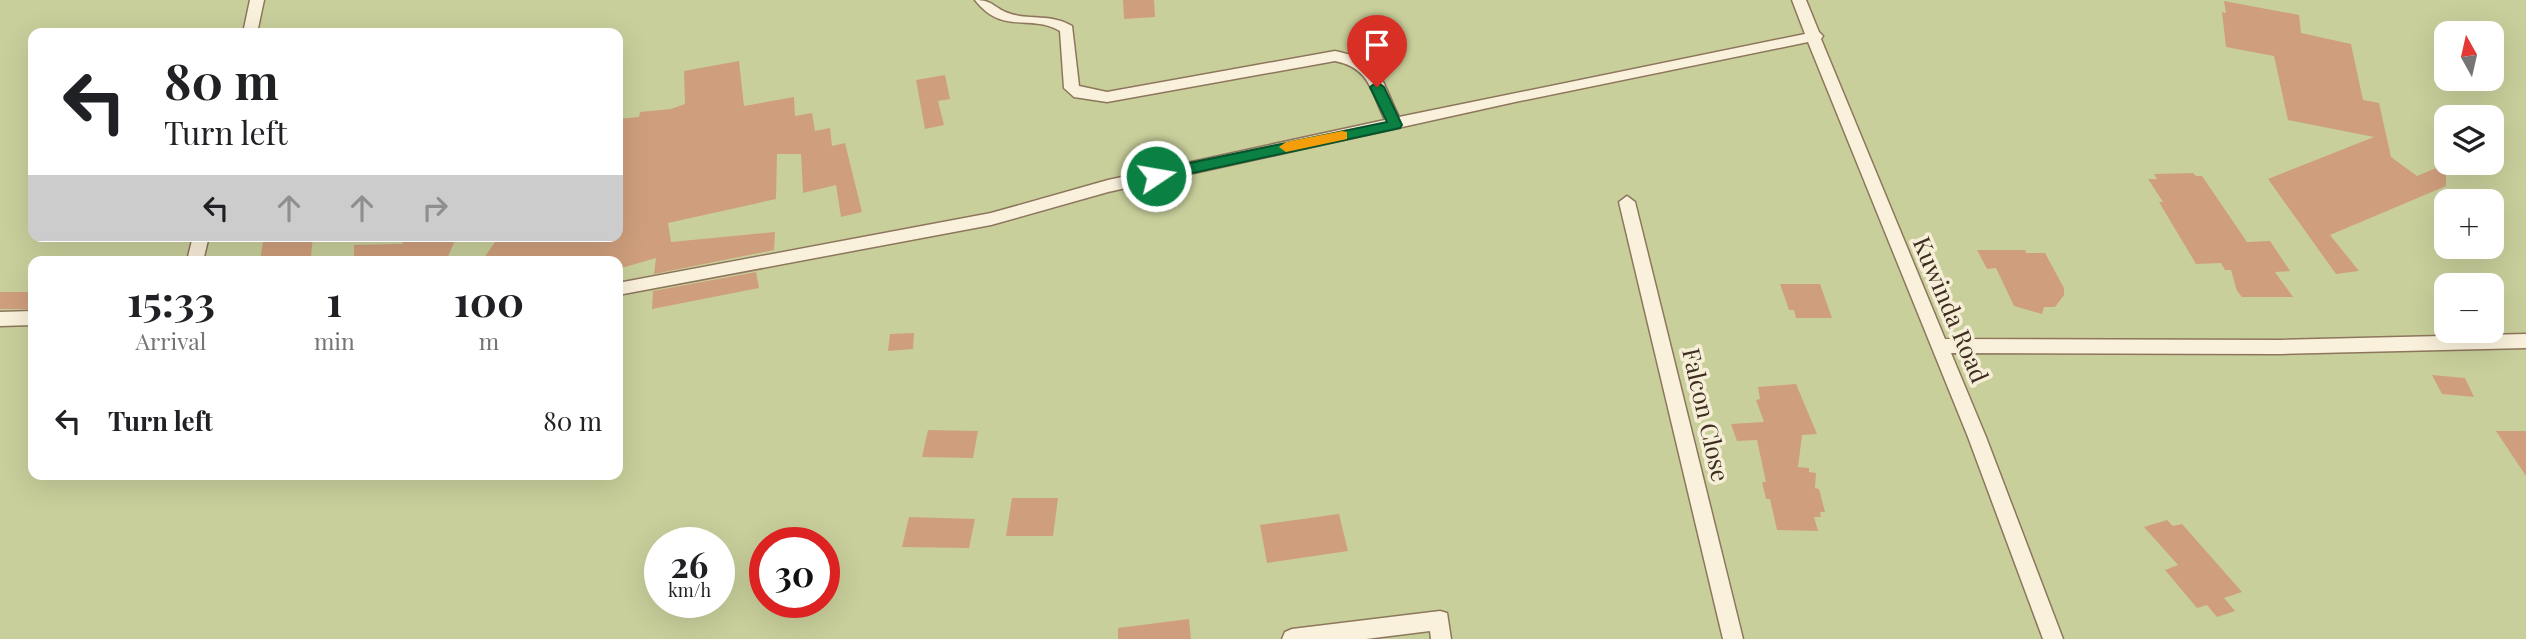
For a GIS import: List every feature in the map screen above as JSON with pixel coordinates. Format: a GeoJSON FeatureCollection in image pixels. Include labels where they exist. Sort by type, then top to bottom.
{"type":"FeatureCollection","features":[{"type":"Feature","properties":{"kind":"street"},"geometry":{"type":"LineString","coordinates":[[251,28],[257,0]]}},
{"type":"Feature","properties":{"kind":"street"},"geometry":{"type":"LineString","coordinates":[[982,0],[992,13],[1013,20],[1053,22],[1067,29],[1070,79],[1072,88],[1079,93],[1119,95],[1335,56],[1354,60],[1367,68],[1395,125]]}},
{"type":"Feature","properties":{"kind":"street","name":"Kuwinda Road"},"geometry":{"type":"LineString","coordinates":[[1799,0],[1816,36],[1871,183],[1977,437],[2053,639]]}},
{"type":"Feature","properties":{"kind":"street"},"geometry":{"type":"LineString","coordinates":[[623,288],[991,219],[1108,186],[1816,36]]}},
{"type":"Feature","properties":{"kind":"street","name":"Falcon Close"},"geometry":{"type":"LineString","coordinates":[[1627,202],[1733,639]]}},
{"type":"Feature","properties":{"kind":"street"},"geometry":{"type":"LineString","coordinates":[[0,319],[28,318]]}},
{"type":"Feature","properties":{"kind":"street"},"geometry":{"type":"LineString","coordinates":[[1938,346],[2280,347],[2526,341]]}},
{"type":"Feature","properties":{"kind":"street"},"geometry":{"type":"LineString","coordinates":[[1292,639],[1440,620],[1441,639]]}},
{"type":"Feature","properties":{"kind":"green space"},"geometry":{"type":"Polygon","coordinates":[[[0,0],[2526,0],[2526,639],[0,639],[0,0]]]}},
{"type":"Feature","properties":{"kind":"building"},"geometry":{"type":"Polygon","coordinates":[[[1123,0],[1154,0],[1155,17],[1124,19],[1123,0]]]}},
{"type":"Feature","properties":{"kind":"building"},"geometry":{"type":"Polygon","coordinates":[[[2224,1],[2299,15],[2301,33],[2351,44],[2363,100],[2379,103],[2391,157],[2417,176],[2434,169],[2434,175],[2446,175],[2446,186],[2330,235],[2359,271],[2336,274],[2268,179],[2374,137],[2288,120],[2274,56],[2226,47],[2222,12],[2226,13],[2224,1]]]}},
{"type":"Feature","properties":{"kind":"building"},"geometry":{"type":"Polygon","coordinates":[[[739,61],[744,106],[794,97],[795,116],[812,113],[815,131],[830,128],[832,146],[845,143],[862,212],[841,217],[836,185],[803,193],[801,154],[777,154],[776,199],[668,223],[671,242],[775,232],[774,250],[654,274],[656,258],[623,268],[623,256],[485,256],[495,242],[623,242],[623,119],[639,117],[640,112],[671,109],[685,104],[684,71],[739,61]]]}},
{"type":"Feature","properties":{"kind":"building"},"geometry":{"type":"Polygon","coordinates":[[[945,75],[950,99],[938,101],[944,125],[925,129],[916,80],[945,75]]]}},
{"type":"Feature","properties":{"kind":"building"},"geometry":{"type":"Polygon","coordinates":[[[2193,173],[2202,176],[2247,242],[2270,241],[2290,271],[2275,272],[2293,297],[2242,297],[2237,291],[2231,270],[2225,270],[2221,263],[2196,264],[2148,179],[2157,179],[2154,174],[2193,173]]]}},
{"type":"Feature","properties":{"kind":"building"},"geometry":{"type":"Polygon","coordinates":[[[263,242],[312,242],[311,256],[261,256],[263,242]]]}},
{"type":"Feature","properties":{"kind":"building"},"geometry":{"type":"Polygon","coordinates":[[[454,242],[448,256],[354,256],[354,245],[454,242]]]}},
{"type":"Feature","properties":{"kind":"building"},"geometry":{"type":"Polygon","coordinates":[[[1977,250],[2025,250],[2026,253],[2045,253],[2064,288],[2064,295],[2055,307],[2044,307],[2042,314],[2014,306],[1996,268],[1987,269],[1977,250]]]}},
{"type":"Feature","properties":{"kind":"building"},"geometry":{"type":"Polygon","coordinates":[[[756,272],[759,288],[652,309],[653,291],[756,272]]]}},
{"type":"Feature","properties":{"kind":"building"},"geometry":{"type":"Polygon","coordinates":[[[1780,284],[1820,284],[1832,318],[1796,318],[1794,310],[1789,310],[1780,284]]]}},
{"type":"Feature","properties":{"kind":"building"},"geometry":{"type":"Polygon","coordinates":[[[0,292],[28,292],[28,309],[0,309],[0,292]]]}},
{"type":"Feature","properties":{"kind":"building"},"geometry":{"type":"Polygon","coordinates":[[[914,333],[913,349],[888,351],[890,334],[914,333]]]}},
{"type":"Feature","properties":{"kind":"building"},"geometry":{"type":"Polygon","coordinates":[[[2432,375],[2465,378],[2474,397],[2442,394],[2432,375]]]}},
{"type":"Feature","properties":{"kind":"building"},"geometry":{"type":"Polygon","coordinates":[[[1796,384],[1817,434],[1802,435],[1798,467],[1809,468],[1809,472],[1816,473],[1815,488],[1819,489],[1825,512],[1820,512],[1821,517],[1814,517],[1818,531],[1777,530],[1770,499],[1766,499],[1762,482],[1766,482],[1757,440],[1737,441],[1731,424],[1764,422],[1756,400],[1760,399],[1758,387],[1796,384]]]}},
{"type":"Feature","properties":{"kind":"building"},"geometry":{"type":"Polygon","coordinates":[[[928,430],[978,431],[973,458],[922,457],[928,430]]]}},
{"type":"Feature","properties":{"kind":"building"},"geometry":{"type":"Polygon","coordinates":[[[2496,431],[2526,431],[2526,476],[2496,431]]]}},
{"type":"Feature","properties":{"kind":"building"},"geometry":{"type":"Polygon","coordinates":[[[1012,498],[1058,498],[1053,536],[1006,536],[1012,498]]]}},
{"type":"Feature","properties":{"kind":"building"},"geometry":{"type":"Polygon","coordinates":[[[1339,514],[1348,551],[1267,563],[1260,525],[1339,514]]]}},
{"type":"Feature","properties":{"kind":"building"},"geometry":{"type":"Polygon","coordinates":[[[909,517],[975,519],[969,548],[902,547],[909,517]]]}},
{"type":"Feature","properties":{"kind":"building"},"geometry":{"type":"Polygon","coordinates":[[[2167,520],[2173,526],[2182,524],[2242,592],[2224,598],[2235,611],[2217,617],[2207,605],[2197,608],[2165,570],[2178,565],[2144,527],[2167,520]]]}},
{"type":"Feature","properties":{"kind":"building"},"geometry":{"type":"Polygon","coordinates":[[[1189,619],[1191,639],[1118,639],[1118,628],[1189,619]]]}},
{"type":"Feature","properties":{"kind":"slow traffic"},"geometry":{"type":"LineString","coordinates":[[1286,147],[1342,136]]}},
{"type":"Feature","properties":{"kind":"route"},"geometry":{"type":"LineString","coordinates":[[1156,176],[1395,125],[1377,87]]}}]}
